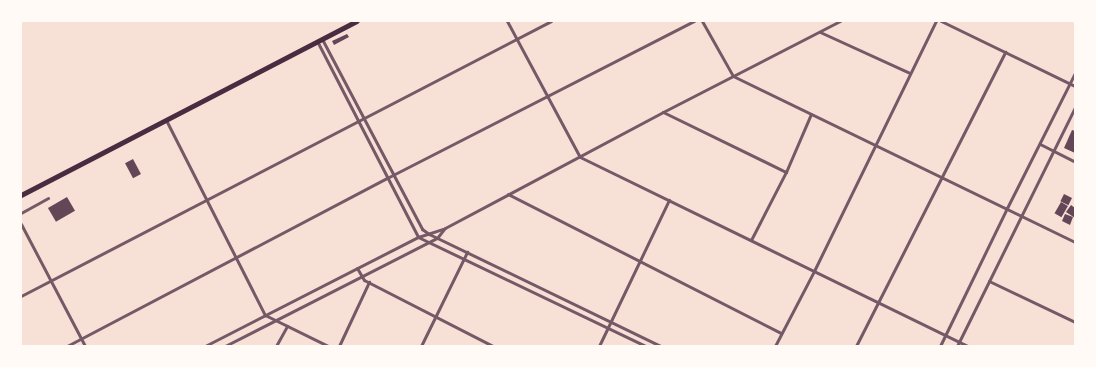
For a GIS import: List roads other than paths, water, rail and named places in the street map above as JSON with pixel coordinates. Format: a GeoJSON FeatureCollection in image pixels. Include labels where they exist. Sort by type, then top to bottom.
{"type":"FeatureCollection","features":[{"type":"Feature","properties":{"kind":"highway"},"geometry":{"type":"LineString","coordinates":[[21,195],[357,21]]}},
{"type":"Feature","properties":{"kind":"street"},"geometry":{"type":"LineString","coordinates":[[507,21],[580,157],[968,346]]}},
{"type":"Feature","properties":{"kind":"street"},"geometry":{"type":"LineString","coordinates":[[21,296],[551,21]]}},
{"type":"Feature","properties":{"kind":"street"},"geometry":{"type":"LineString","coordinates":[[67,346],[387,178],[694,21]]}},
{"type":"Feature","properties":{"kind":"street"},"geometry":{"type":"LineString","coordinates":[[702,21],[733,76],[1075,242]]}},
{"type":"Feature","properties":{"kind":"street"},"geometry":{"type":"LineString","coordinates":[[205,346],[418,237],[445,228],[663,112],[840,21]]}},
{"type":"Feature","properties":{"kind":"street"},"geometry":{"type":"LineString","coordinates":[[775,346],[814,271],[936,21]]}},
{"type":"Feature","properties":{"kind":"street"},"geometry":{"type":"LineString","coordinates":[[941,21],[1075,86]]}},
{"type":"Feature","properties":{"kind":"street"},"geometry":{"type":"LineString","coordinates":[[820,32],[910,73]]}},
{"type":"Feature","properties":{"kind":"street"},"geometry":{"type":"LineString","coordinates":[[322,39],[422,229],[437,238],[661,346]]}},
{"type":"Feature","properties":{"kind":"street"},"geometry":{"type":"LineString","coordinates":[[317,41],[418,237],[645,346]]}},
{"type":"Feature","properties":{"kind":"street"},"geometry":{"type":"LineString","coordinates":[[856,346],[1005,52]]}},
{"type":"Feature","properties":{"kind":"street"},"geometry":{"type":"LineString","coordinates":[[940,346],[1075,73]]}},
{"type":"Feature","properties":{"kind":"street"},"geometry":{"type":"LineString","coordinates":[[957,346],[1023,216],[1075,107]]}},
{"type":"Feature","properties":{"kind":"street"},"geometry":{"type":"LineString","coordinates":[[663,112],[786,172]]}},
{"type":"Feature","properties":{"kind":"street"},"geometry":{"type":"LineString","coordinates":[[751,240],[786,172],[811,114]]}},
{"type":"Feature","properties":{"kind":"street"},"geometry":{"type":"LineString","coordinates":[[166,120],[265,316],[328,346]]}},
{"type":"Feature","properties":{"kind":"street"},"geometry":{"type":"LineString","coordinates":[[1040,144],[1075,162]]}},
{"type":"Feature","properties":{"kind":"street"},"geometry":{"type":"LineString","coordinates":[[508,194],[781,333]]}},
{"type":"Feature","properties":{"kind":"street"},"geometry":{"type":"LineString","coordinates":[[21,213],[48,198]]}},
{"type":"Feature","properties":{"kind":"street"},"geometry":{"type":"LineString","coordinates":[[599,346],[669,200]]}},
{"type":"Feature","properties":{"kind":"street"},"geometry":{"type":"LineString","coordinates":[[21,224],[85,346]]}},
{"type":"Feature","properties":{"kind":"street"},"geometry":{"type":"LineString","coordinates":[[225,346],[437,238],[445,228]]}},
{"type":"Feature","properties":{"kind":"street"},"geometry":{"type":"LineString","coordinates":[[421,346],[467,252]]}},
{"type":"Feature","properties":{"kind":"street"},"geometry":{"type":"LineString","coordinates":[[357,268],[361,276],[370,282],[493,346]]}},
{"type":"Feature","properties":{"kind":"street"},"geometry":{"type":"LineString","coordinates":[[990,281],[1075,322]]}},
{"type":"Feature","properties":{"kind":"street"},"geometry":{"type":"LineString","coordinates":[[339,346],[370,282]]}},
{"type":"Feature","properties":{"kind":"street"},"geometry":{"type":"LineString","coordinates":[[276,346],[287,326]]}}]}
